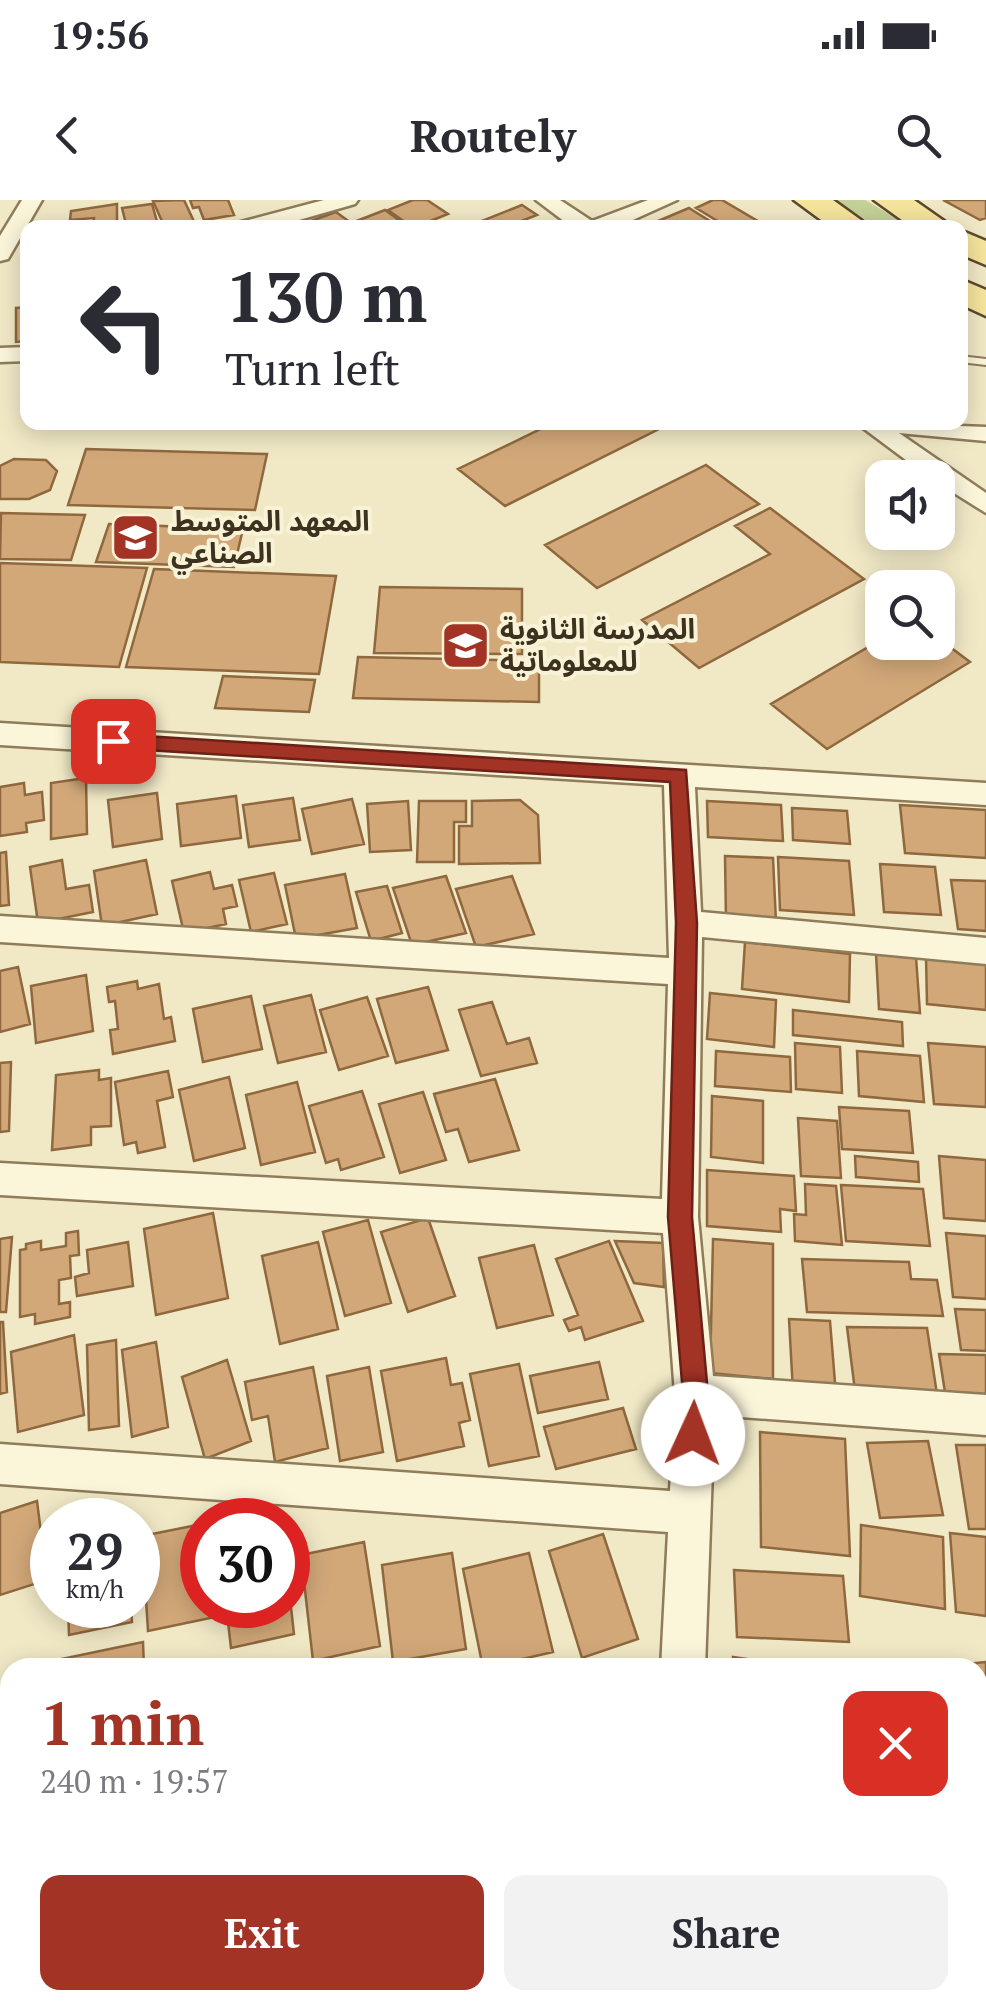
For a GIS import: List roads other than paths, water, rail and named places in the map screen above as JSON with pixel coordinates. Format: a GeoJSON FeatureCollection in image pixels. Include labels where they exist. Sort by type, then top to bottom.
{"type":"FeatureCollection","features":[{"type":"Feature","properties":{"kind":"main road"},"geometry":{"type":"LineString","coordinates":[[810,200],[843,220]]}},
{"type":"Feature","properties":{"kind":"main road"},"geometry":{"type":"LineString","coordinates":[[890,200],[924,220]]}},
{"type":"Feature","properties":{"kind":"street"},"geometry":{"type":"LineString","coordinates":[[274,220],[348,200]]}},
{"type":"Feature","properties":{"kind":"street"},"geometry":{"type":"LineString","coordinates":[[546,200],[578,220]]}},
{"type":"Feature","properties":{"kind":"street"},"geometry":{"type":"LineString","coordinates":[[613,220],[667,200]]}},
{"type":"Feature","properties":{"kind":"street"},"geometry":{"type":"LineString","coordinates":[[0,255],[20,221]]}},
{"type":"Feature","properties":{"kind":"street"},"geometry":{"type":"LineString","coordinates":[[877,430],[986,506]]}},
{"type":"Feature","properties":{"kind":"street"},"geometry":{"type":"LineString","coordinates":[[943,430],[986,434]]}},
{"type":"Feature","properties":{"kind":"street"},"geometry":{"type":"LineString","coordinates":[[0,734],[986,794]]}},
{"type":"Feature","properties":{"kind":"street"},"geometry":{"type":"LineString","coordinates":[[679,775],[686,923],[680,1217],[696,1394],[687,1514],[683,1658]]}},
{"type":"Feature","properties":{"kind":"street"},"geometry":{"type":"LineString","coordinates":[[686,923],[986,951]]}},
{"type":"Feature","properties":{"kind":"street"},"geometry":{"type":"LineString","coordinates":[[0,928],[685,972]]}},
{"type":"Feature","properties":{"kind":"street"},"geometry":{"type":"LineString","coordinates":[[0,1179],[680,1217]]}},
{"type":"Feature","properties":{"kind":"street"},"geometry":{"type":"LineString","coordinates":[[696,1394],[986,1415]]}},
{"type":"Feature","properties":{"kind":"street"},"geometry":{"type":"LineString","coordinates":[[0,1464],[687,1514]]}},
{"type":"Feature","properties":{"kind":"place","name":"المعهد المتوسط الصناعي"},"geometry":{"type":"Point","coordinates":[136,537]}},
{"type":"Feature","properties":{"kind":"place","name":"المدرسة الثانوية للمعلوماتية"},"geometry":{"type":"Point","coordinates":[465,645]}}]}
